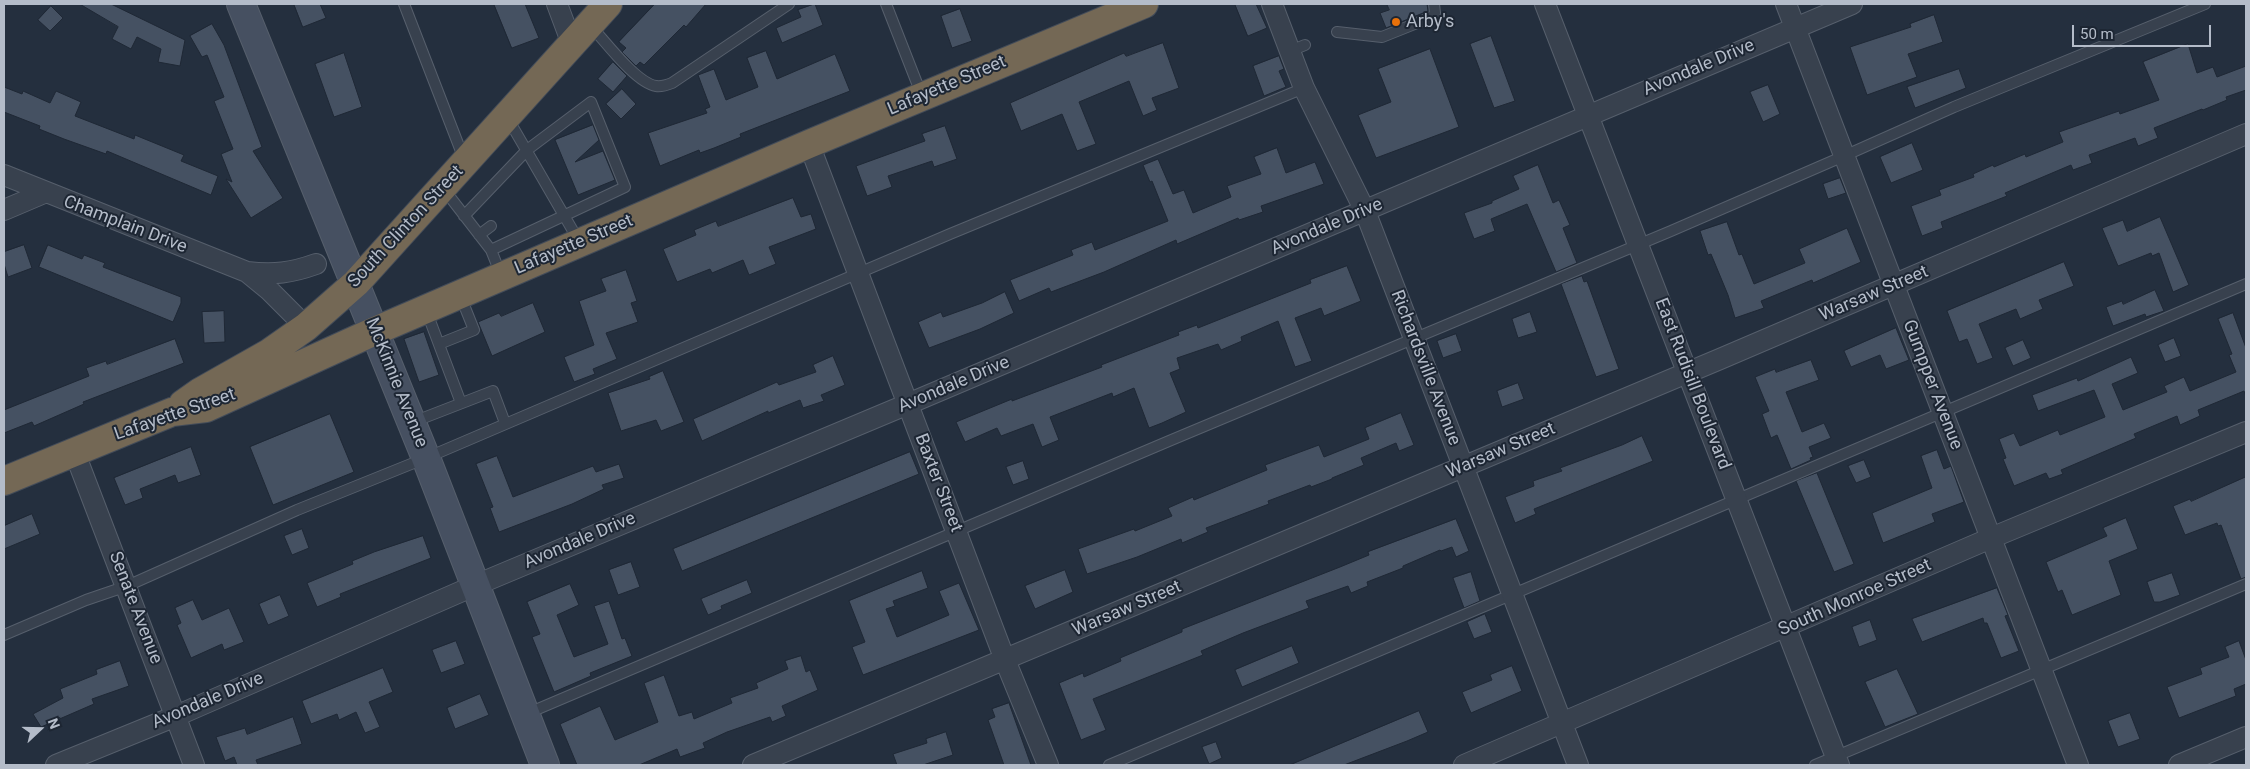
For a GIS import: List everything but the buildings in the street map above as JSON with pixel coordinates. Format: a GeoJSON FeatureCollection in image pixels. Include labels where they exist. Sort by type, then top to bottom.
{"type":"FeatureCollection","features":[{"type":"Feature","properties":{"kind":"highway","name":"South Clinton Street"},"geometry":{"type":"LineString","coordinates":[[172,412],[200,392],[269,353],[306,327],[356,283],[608,4]]}},
{"type":"Feature","properties":{"kind":"highway","name":"Lafayette Street"},"geometry":{"type":"LineString","coordinates":[[4,481],[172,412],[206,408],[375,331],[808,144],[1144,4]]}},
{"type":"Feature","properties":{"kind":"street","name":"McKinnie Avenue"},"geometry":{"type":"LineString","coordinates":[[241,4],[412,422],[545,765]]}},
{"type":"Feature","properties":{"kind":"street"},"geometry":{"type":"LineString","coordinates":[[557,4],[572,44]]}},
{"type":"Feature","properties":{"kind":"street","name":"Richardsville Avenue"},"geometry":{"type":"LineString","coordinates":[[1272,4],[1298,48],[1304,88],[1365,211],[1578,765]]}},
{"type":"Feature","properties":{"kind":"street","name":"East Rudisill Boulevard"},"geometry":{"type":"LineString","coordinates":[[1545,4],[1837,761]]}},
{"type":"Feature","properties":{"kind":"street","name":"Gumpper Avenue"},"geometry":{"type":"LineString","coordinates":[[1786,4],[2078,765]]}},
{"type":"Feature","properties":{"kind":"street","name":"Avondale Drive"},"geometry":{"type":"LineString","coordinates":[[56,765],[176,716],[476,585],[1852,4]]}},
{"type":"Feature","properties":{"kind":"street","name":"Warsaw Street"},"geometry":{"type":"LineString","coordinates":[[753,765],[1894,286],[2246,134]]}},
{"type":"Feature","properties":{"kind":"street","name":"Baxter Street"},"geometry":{"type":"LineString","coordinates":[[808,144],[1005,660],[1048,765]]}},
{"type":"Feature","properties":{"kind":"street","name":"Champlain Drive"},"geometry":{"type":"LineString","coordinates":[[4,175],[44,193],[248,272],[268,275],[292,272],[316,264]]}},
{"type":"Feature","properties":{"kind":"street"},"geometry":{"type":"LineString","coordinates":[[4,210],[44,193]]}},
{"type":"Feature","properties":{"kind":"street","name":"Champlain Drive"},"geometry":{"type":"LineString","coordinates":[[248,272],[306,327]]}},
{"type":"Feature","properties":{"kind":"street","name":"South Monroe Street"},"geometry":{"type":"LineString","coordinates":[[1464,765],[1787,628],[1991,538],[2246,432]]}},
{"type":"Feature","properties":{"kind":"street","name":"Senate Avenue"},"geometry":{"type":"LineString","coordinates":[[74,451],[194,765]]}},
{"type":"Feature","properties":{"kind":"street"},"geometry":{"type":"LineString","coordinates":[[2179,765],[2246,737]]}},
{"type":"Feature","properties":{"kind":"lane"},"geometry":{"type":"LineString","coordinates":[[404,4],[466,162]]}},
{"type":"Feature","properties":{"kind":"lane"},"geometry":{"type":"LineString","coordinates":[[590,24],[640,77],[656,86],[663,86],[672,83],[789,4]]}},
{"type":"Feature","properties":{"kind":"lane"},"geometry":{"type":"LineString","coordinates":[[886,4],[922,97]]}},
{"type":"Feature","properties":{"kind":"lane"},"geometry":{"type":"LineString","coordinates":[[1337,32],[1373,37],[1387,36],[1432,17],[1435,13],[1434,4]]}},
{"type":"Feature","properties":{"kind":"lane"},"geometry":{"type":"LineString","coordinates":[[525,714],[956,530],[1638,244],[1954,107],[2205,4]]}},
{"type":"Feature","properties":{"kind":"lane"},"geometry":{"type":"LineString","coordinates":[[4,636],[86,600],[127,586],[297,510],[426,458],[858,274],[1304,88]]}},
{"type":"Feature","properties":{"kind":"lane"},"geometry":{"type":"LineString","coordinates":[[464,216],[527,150],[591,102],[625,187],[491,250]]}},
{"type":"Feature","properties":{"kind":"lane"},"geometry":{"type":"LineString","coordinates":[[507,116],[527,150],[544,189],[564,216],[580,243]]}},
{"type":"Feature","properties":{"kind":"lane"},"geometry":{"type":"LineString","coordinates":[[442,187],[491,250],[502,276]]}},
{"type":"Feature","properties":{"kind":"lane"},"geometry":{"type":"LineString","coordinates":[[479,235],[491,226]]}},
{"type":"Feature","properties":{"kind":"lane"},"geometry":{"type":"LineString","coordinates":[[1110,765],[1513,596],[2246,284]]}},
{"type":"Feature","properties":{"kind":"lane"},"geometry":{"type":"LineString","coordinates":[[439,344],[474,330],[460,294]]}},
{"type":"Feature","properties":{"kind":"lane"},"geometry":{"type":"LineString","coordinates":[[426,309],[461,403]]}},
{"type":"Feature","properties":{"kind":"lane"},"geometry":{"type":"LineString","coordinates":[[412,422],[493,390],[505,423]]}},
{"type":"Feature","properties":{"kind":"lane"},"geometry":{"type":"LineString","coordinates":[[1816,765],[1837,761],[2042,670],[2246,584]]}},
{"type":"Feature","properties":{"kind":"place","name":"Arby's"},"geometry":{"type":"Point","coordinates":[1396,22]}}]}
